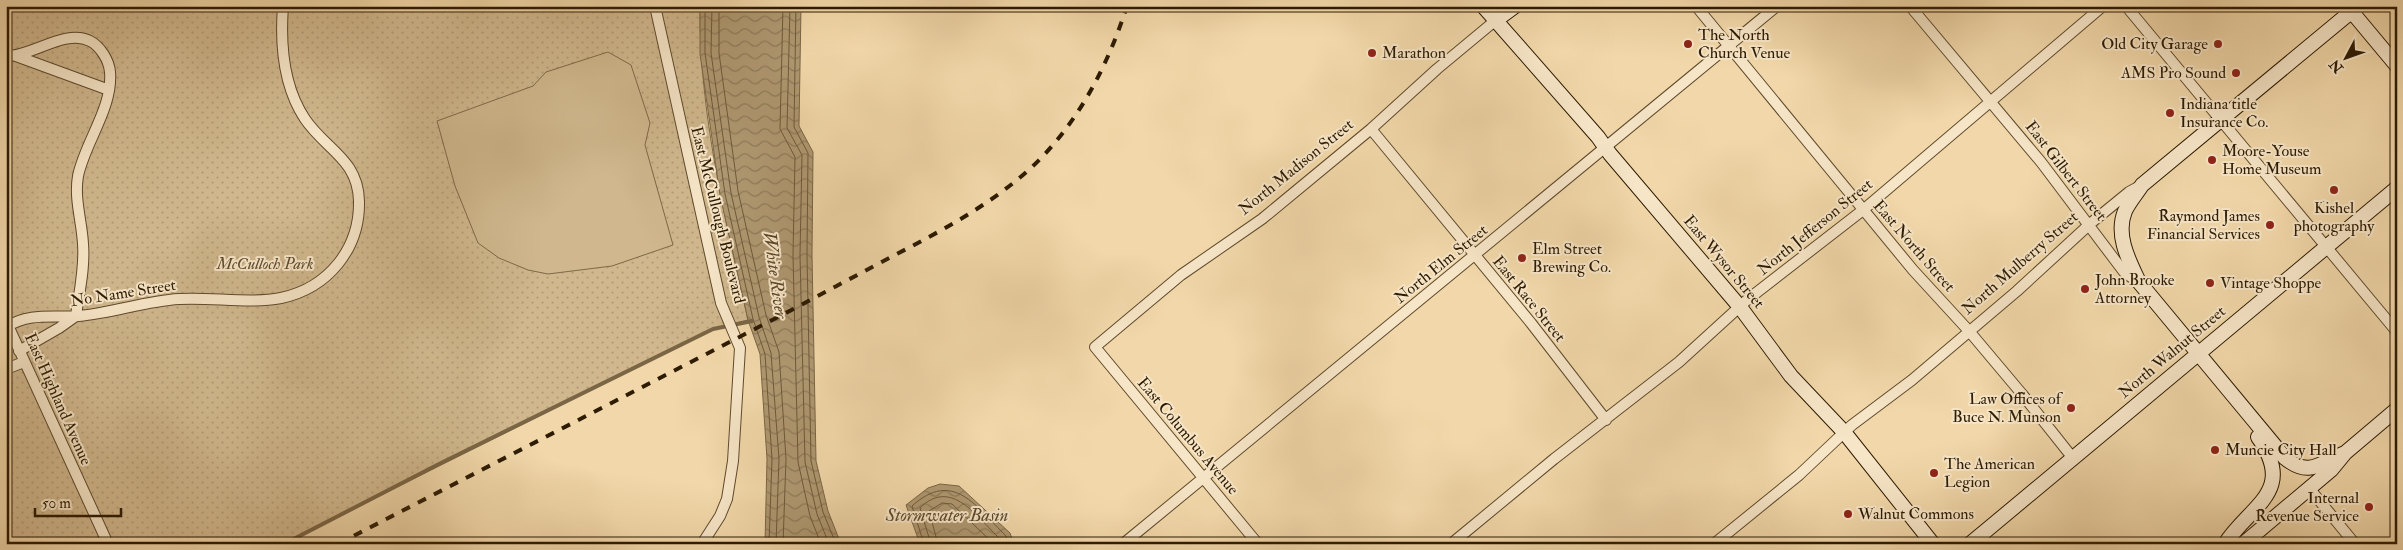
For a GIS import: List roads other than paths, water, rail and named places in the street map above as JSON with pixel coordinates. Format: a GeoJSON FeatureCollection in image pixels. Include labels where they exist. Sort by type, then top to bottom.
{"type":"FeatureCollection","features":[{"type":"Feature","properties":{"kind":"main road","name":"East Wysor Street"},"geometry":{"type":"LineString","coordinates":[[1484,6],[1740,307],[1791,376],[1844,432],[1933,544]]}},
{"type":"Feature","properties":{"kind":"main road","name":"North Madison Street"},"geometry":{"type":"LineString","coordinates":[[1496,20],[1515,6]]}},
{"type":"Feature","properties":{"kind":"main road","name":"North Mulberry Street"},"geometry":{"type":"LineString","coordinates":[[2142,184],[2352,8]]}},
{"type":"Feature","properties":{"kind":"main road"},"geometry":{"type":"LineString","coordinates":[[2352,8],[2397,66]]}},
{"type":"Feature","properties":{"kind":"main road"},"geometry":{"type":"LineString","coordinates":[[2139,282],[2125,252],[2122,229],[2125,211],[2142,184]]}},
{"type":"Feature","properties":{"kind":"main road","name":"North Walnut Street"},"geometry":{"type":"LineString","coordinates":[[1970,544],[2072,457],[2397,188]]}},
{"type":"Feature","properties":{"kind":"main road","name":"East Gilbert Street"},"geometry":{"type":"LineString","coordinates":[[2139,282],[2238,404]]}},
{"type":"Feature","properties":{"kind":"main road"},"geometry":{"type":"LineString","coordinates":[[2238,404],[2285,458],[2294,465],[2305,470],[2313,469],[2345,454]]}},
{"type":"Feature","properties":{"kind":"main road"},"geometry":{"type":"LineString","coordinates":[[2224,544],[2231,534],[2265,499],[2271,482],[2269,457],[2238,404]]}},
{"type":"Feature","properties":{"kind":"main road"},"geometry":{"type":"LineString","coordinates":[[2243,544],[2331,470],[2345,454],[2397,409]]}},
{"type":"Feature","properties":{"kind":"street","name":"No Name Street"},"geometry":{"type":"LineString","coordinates":[[7,325],[32,316],[76,316],[152,301],[210,298],[281,298],[298,293],[328,276],[344,257],[356,231],[358,217],[357,183],[348,163],[305,120],[296,104],[286,74],[283,56],[283,6]]}},
{"type":"Feature","properties":{"kind":"street","name":"East McCullough Boulevard"},"geometry":{"type":"LineString","coordinates":[[655,6],[721,303],[740,348],[730,482],[720,516],[702,544]]}},
{"type":"Feature","properties":{"kind":"street","name":"East North Street"},"geometry":{"type":"LineString","coordinates":[[1696,6],[1913,270],[1969,331],[2072,457]]}},
{"type":"Feature","properties":{"kind":"street","name":"North Elm Street"},"geometry":{"type":"LineString","coordinates":[[1123,544],[1604,146],[1777,6]]}},
{"type":"Feature","properties":{"kind":"street","name":"East Gilbert Street"},"geometry":{"type":"LineString","coordinates":[[1910,6],[2041,162],[2088,228],[2124,272],[2139,282]]}},
{"type":"Feature","properties":{"kind":"street","name":"North Jefferson Street"},"geometry":{"type":"LineString","coordinates":[[1451,544],[1554,459],[1679,362],[1740,307],[1863,210],[2104,6]]}},
{"type":"Feature","properties":{"kind":"street"},"geometry":{"type":"LineString","coordinates":[[2126,6],[2397,332]]}},
{"type":"Feature","properties":{"kind":"street","name":"North Madison Street"},"geometry":{"type":"LineString","coordinates":[[1095,347],[1181,275],[1262,219],[1371,129],[1419,85],[1496,20]]}},
{"type":"Feature","properties":{"kind":"street"},"geometry":{"type":"LineString","coordinates":[[11,56],[66,39],[83,38],[95,44],[104,55],[110,72],[108,90],[78,176],[77,197],[83,257],[76,316],[19,351]]}},
{"type":"Feature","properties":{"kind":"street"},"geometry":{"type":"LineString","coordinates":[[11,56],[108,90]]}},
{"type":"Feature","properties":{"kind":"street","name":"East Race Street"},"geometry":{"type":"LineString","coordinates":[[1371,129],[1531,323],[1606,420]]}},
{"type":"Feature","properties":{"kind":"street","name":"North Mulberry Street"},"geometry":{"type":"LineString","coordinates":[[1714,544],[1798,475],[1844,432],[1912,380],[2129,192],[2142,184]]}},
{"type":"Feature","properties":{"kind":"street","name":"East Highland Avenue"},"geometry":{"type":"LineString","coordinates":[[7,325],[108,544]]}},
{"type":"Feature","properties":{"kind":"street","name":"East Columbus Avenue"},"geometry":{"type":"LineString","coordinates":[[1095,347],[1258,544]]}},
{"type":"Feature","properties":{"kind":"street"},"geometry":{"type":"LineString","coordinates":[[6,369],[24,362]]}},
{"type":"Feature","properties":{"kind":"street"},"geometry":{"type":"LineString","coordinates":[[2309,488],[2355,544]]}},
{"type":"Feature","properties":{"kind":"water","name":"White River"},"geometry":{"type":"Polygon","coordinates":[[[700,6],[801,6],[799,126],[813,152],[812,255],[816,461],[828,511],[841,544],[765,544],[767,459],[760,354],[748,320],[720,195],[700,54],[700,6]]]}},
{"type":"Feature","properties":{"kind":"water","name":"Stormwater Basin"},"geometry":{"type":"Polygon","coordinates":[[[940,484],[959,486],[1010,533],[1014,544],[920,544],[906,505],[928,488],[940,484]]]}},
{"type":"Feature","properties":{"kind":"waterway"},"geometry":{"type":"LineString","coordinates":[[284,544],[439,464],[713,329],[752,321]]}},
{"type":"Feature","properties":{"kind":"railway"},"geometry":{"type":"LineString","coordinates":[[338,544],[780,316],[930,236],[984,204],[1033,166],[1078,112],[1111,50],[1127,6]]}},
{"type":"Feature","properties":{"kind":"place","name":"The North Church Venue"},"geometry":{"type":"Point","coordinates":[1688,44]}},
{"type":"Feature","properties":{"kind":"place","name":"Old City Garage"},"geometry":{"type":"Point","coordinates":[2218,44]}},
{"type":"Feature","properties":{"kind":"place","name":"Marathon"},"geometry":{"type":"Point","coordinates":[1372,53]}},
{"type":"Feature","properties":{"kind":"place","name":"AMS Pro Sound"},"geometry":{"type":"Point","coordinates":[2236,73]}},
{"type":"Feature","properties":{"kind":"place","name":"Indiana title Insurance Co."},"geometry":{"type":"Point","coordinates":[2170,113]}},
{"type":"Feature","properties":{"kind":"place","name":"Moore-Youse Home Museum"},"geometry":{"type":"Point","coordinates":[2212,160]}},
{"type":"Feature","properties":{"kind":"place","name":"Kishel photography"},"geometry":{"type":"Point","coordinates":[2334,190]}},
{"type":"Feature","properties":{"kind":"place","name":"Raymond James Financial Services"},"geometry":{"type":"Point","coordinates":[2270,225]}},
{"type":"Feature","properties":{"kind":"place","name":"Elm Street Brewing Co."},"geometry":{"type":"Point","coordinates":[1522,258]}},
{"type":"Feature","properties":{"kind":"place","name":"Vintage Shoppe"},"geometry":{"type":"Point","coordinates":[2210,283]}},
{"type":"Feature","properties":{"kind":"place","name":"John Brooke Attorney"},"geometry":{"type":"Point","coordinates":[2085,289]}},
{"type":"Feature","properties":{"kind":"place","name":"Law Offices of Buce N. Munson"},"geometry":{"type":"Point","coordinates":[2071,408]}},
{"type":"Feature","properties":{"kind":"place","name":"Muncie City Hall"},"geometry":{"type":"Point","coordinates":[2215,450]}},
{"type":"Feature","properties":{"kind":"place","name":"The American Legion"},"geometry":{"type":"Point","coordinates":[1934,473]}},
{"type":"Feature","properties":{"kind":"place","name":"Internal Revenue Service"},"geometry":{"type":"Point","coordinates":[2369,507]}},
{"type":"Feature","properties":{"kind":"place","name":"Walnut Commons"},"geometry":{"type":"Point","coordinates":[1848,514]}},
{"type":"Feature","properties":{"kind":"park label","name":"McCulloch Park"},"geometry":{"type":"Point","coordinates":[265,264]}}]}
